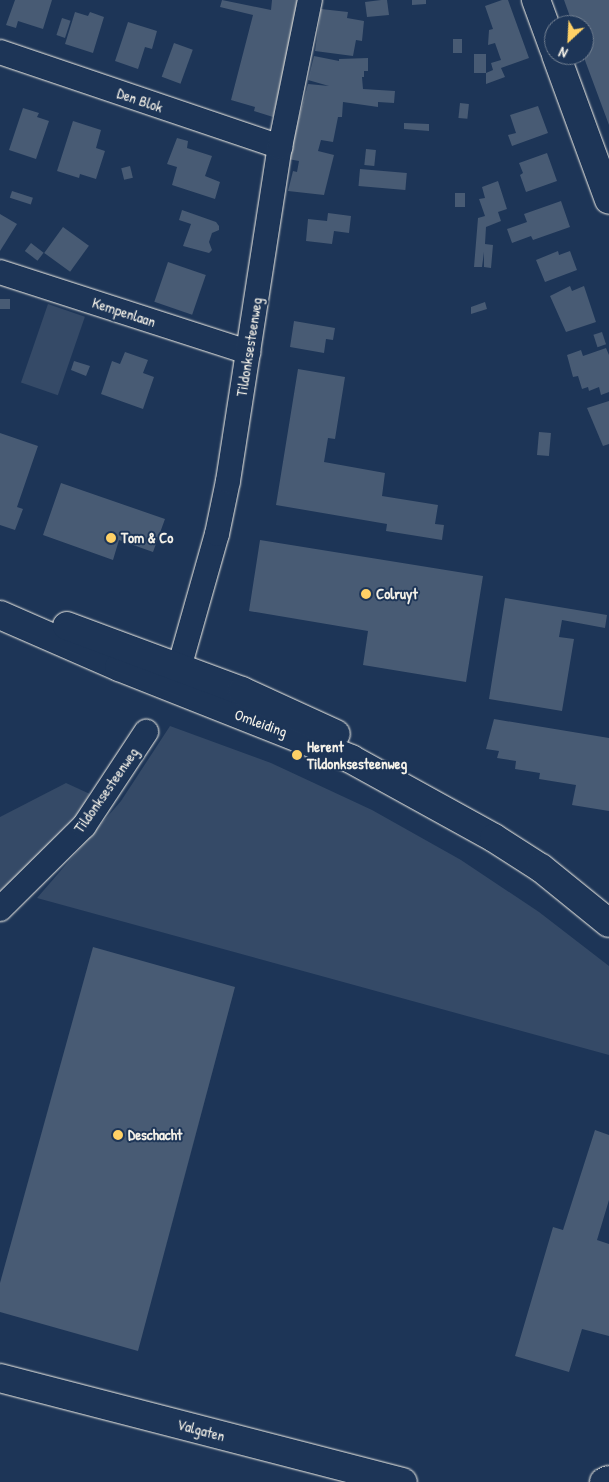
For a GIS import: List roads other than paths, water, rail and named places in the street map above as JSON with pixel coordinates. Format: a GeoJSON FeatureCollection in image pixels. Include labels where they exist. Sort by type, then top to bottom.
{"type":"FeatureCollection","features":[{"type":"Feature","properties":{"kind":"main road"},"geometry":{"type":"LineString","coordinates":[[536,0],[544,21]]}},
{"type":"Feature","properties":{"kind":"main road"},"geometry":{"type":"LineString","coordinates":[[560,65],[609,200]]}},
{"type":"Feature","properties":{"kind":"main road","name":"Omleiding"},"geometry":{"type":"LineString","coordinates":[[0,597],[78,631],[178,680],[351,759],[403,786],[494,838],[541,868],[609,923]]}},
{"type":"Feature","properties":{"kind":"main road","name":"Omleiding"},"geometry":{"type":"LineString","coordinates":[[0,614],[178,680],[242,691],[338,734],[490,819],[609,898]]}},
{"type":"Feature","properties":{"kind":"main road","name":"Valgaten"},"geometry":{"type":"LineString","coordinates":[[0,1378],[403,1482]]}},
{"type":"Feature","properties":{"kind":"main road"},"geometry":{"type":"LineString","coordinates":[[604,1482],[609,1480]]}},
{"type":"Feature","properties":{"kind":"street","name":"Tildonksesteenweg"},"geometry":{"type":"LineString","coordinates":[[178,680],[219,525],[228,481],[280,147],[310,0]]}},
{"type":"Feature","properties":{"kind":"street","name":"Den Blok"},"geometry":{"type":"LineString","coordinates":[[0,52],[280,147]]}},
{"type":"Feature","properties":{"kind":"street","name":"Kempenlaan"},"geometry":{"type":"LineString","coordinates":[[0,272],[248,352]]}},
{"type":"Feature","properties":{"kind":"street","name":"Tildonksesteenweg"},"geometry":{"type":"LineString","coordinates":[[0,909],[84,826],[146,732]]}},
{"type":"Feature","properties":{"kind":"place","name":"Tom & Co"},"geometry":{"type":"Point","coordinates":[111,538]}},
{"type":"Feature","properties":{"kind":"place","name":"Colruyt"},"geometry":{"type":"Point","coordinates":[366,594]}},
{"type":"Feature","properties":{"kind":"place","name":"Herent Tildonksesteenweg"},"geometry":{"type":"Point","coordinates":[297,755]}},
{"type":"Feature","properties":{"kind":"place","name":"Deschacht"},"geometry":{"type":"Point","coordinates":[118,1135]}}]}
